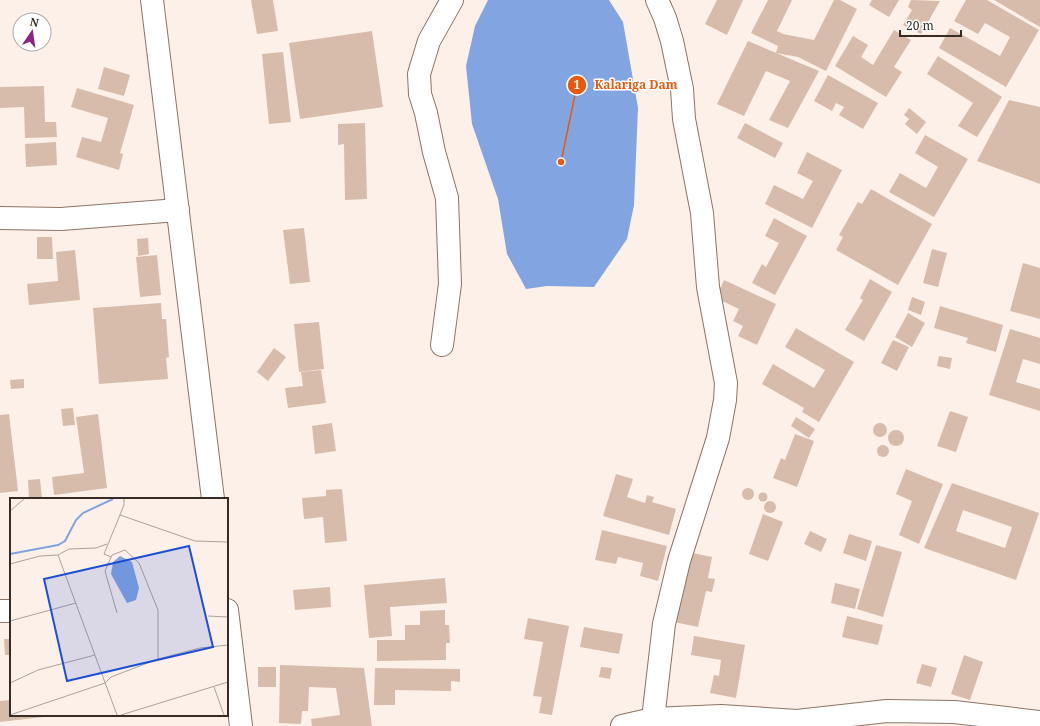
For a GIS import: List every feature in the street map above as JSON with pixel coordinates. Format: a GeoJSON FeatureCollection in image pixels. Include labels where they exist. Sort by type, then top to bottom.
{"type":"FeatureCollection","features":[{"type":"Feature","properties":{"kind":"street"},"geometry":{"type":"LineString","coordinates":[[152,0],[213,498]]}},
{"type":"Feature","properties":{"kind":"street"},"geometry":{"type":"LineString","coordinates":[[442,345],[450,284],[447,198],[434,152],[426,112],[420,94],[419,74],[429,41],[452,0]]}},
{"type":"Feature","properties":{"kind":"street"},"geometry":{"type":"LineString","coordinates":[[653,719],[664,624],[679,561],[718,438],[725,400],[726,383],[708,288],[702,213],[684,118],[681,83],[669,30],[657,0]]}},
{"type":"Feature","properties":{"kind":"street"},"geometry":{"type":"LineString","coordinates":[[0,218],[61,219],[178,210]]}},
{"type":"Feature","properties":{"kind":"street"},"geometry":{"type":"LineString","coordinates":[[228,618],[241,726]]}},
{"type":"Feature","properties":{"kind":"street"},"geometry":{"type":"LineString","coordinates":[[622,726],[653,719],[722,716],[797,721],[887,711],[954,712],[1040,722]]}},
{"type":"Feature","properties":{"kind":"water"},"geometry":{"type":"Polygon","coordinates":[[[488,0],[609,0],[623,22],[638,108],[634,205],[627,239],[594,287],[547,286],[526,289],[507,254],[498,199],[472,124],[466,66],[475,26],[488,0]]]}},
{"type":"Feature","properties":{"kind":"building"},"geometry":{"type":"Polygon","coordinates":[[[251,0],[273,0],[278,31],[257,34],[251,0]]]}},
{"type":"Feature","properties":{"kind":"building"},"geometry":{"type":"Polygon","coordinates":[[[717,0],[743,0],[727,35],[705,24],[717,0]]]}},
{"type":"Feature","properties":{"kind":"building"},"geometry":{"type":"Polygon","coordinates":[[[768,0],[792,0],[777,31],[783,34],[814,40],[834,0],[840,0],[857,9],[826,71],[798,57],[776,53],[778,46],[751,33],[768,0]]]}},
{"type":"Feature","properties":{"kind":"building"},"geometry":{"type":"Polygon","coordinates":[[[872,0],[899,0],[889,17],[869,5],[872,0]]]}},
{"type":"Feature","properties":{"kind":"building"},"geometry":{"type":"Polygon","coordinates":[[[911,0],[940,1],[921,34],[903,25],[912,10],[908,7],[911,0]]]}},
{"type":"Feature","properties":{"kind":"building"},"geometry":{"type":"Polygon","coordinates":[[[966,0],[987,0],[1039,30],[1006,87],[939,48],[950,28],[1000,56],[1010,37],[985,23],[978,34],[954,21],[966,0]]]}},
{"type":"Feature","properties":{"kind":"building"},"geometry":{"type":"Polygon","coordinates":[[[994,0],[1040,0],[1040,27],[994,0]]]}},
{"type":"Feature","properties":{"kind":"building"},"geometry":{"type":"Polygon","coordinates":[[[894,30],[911,40],[894,67],[902,72],[886,97],[835,66],[853,36],[868,45],[861,57],[873,65],[894,30]]]}},
{"type":"Feature","properties":{"kind":"building"},"geometry":{"type":"Polygon","coordinates":[[[372,31],[383,107],[300,119],[289,43],[372,31]]]}},
{"type":"Feature","properties":{"kind":"building"},"geometry":{"type":"Polygon","coordinates":[[[748,41],[819,71],[788,128],[769,120],[790,81],[766,71],[744,116],[717,104],[748,41]]]}},
{"type":"Feature","properties":{"kind":"building"},"geometry":{"type":"Polygon","coordinates":[[[283,52],[291,122],[269,124],[262,54],[283,52]]]}},
{"type":"Feature","properties":{"kind":"building"},"geometry":{"type":"Polygon","coordinates":[[[938,56],[1002,97],[977,137],[958,126],[973,103],[927,74],[938,56]]]}},
{"type":"Feature","properties":{"kind":"building"},"geometry":{"type":"Polygon","coordinates":[[[104,67],[130,75],[124,96],[98,89],[104,67]]]}},
{"type":"Feature","properties":{"kind":"building"},"geometry":{"type":"Polygon","coordinates":[[[828,75],[878,103],[863,129],[839,115],[844,107],[836,103],[832,111],[814,101],[828,75]]]}},
{"type":"Feature","properties":{"kind":"building"},"geometry":{"type":"Polygon","coordinates":[[[44,86],[45,122],[56,122],[57,137],[25,138],[24,107],[0,108],[0,87],[44,86]]]}},
{"type":"Feature","properties":{"kind":"building"},"geometry":{"type":"Polygon","coordinates":[[[77,88],[134,105],[120,153],[123,154],[119,170],[76,157],[82,137],[101,142],[108,118],[71,107],[77,88]]]}},
{"type":"Feature","properties":{"kind":"building"},"geometry":{"type":"Polygon","coordinates":[[[1009,100],[1040,107],[1040,184],[977,161],[1009,100]]]}},
{"type":"Feature","properties":{"kind":"building"},"geometry":{"type":"Polygon","coordinates":[[[909,108],[926,122],[917,134],[905,124],[909,119],[904,115],[909,108]]]}},
{"type":"Feature","properties":{"kind":"building"},"geometry":{"type":"Polygon","coordinates":[[[365,123],[367,199],[345,200],[344,144],[338,145],[338,124],[365,123]]]}},
{"type":"Feature","properties":{"kind":"building"},"geometry":{"type":"Polygon","coordinates":[[[745,123],[783,143],[775,158],[737,138],[745,123]]]}},
{"type":"Feature","properties":{"kind":"building"},"geometry":{"type":"Polygon","coordinates":[[[925,135],[968,159],[934,217],[889,192],[900,173],[926,188],[938,167],[915,153],[925,135]]]}},
{"type":"Feature","properties":{"kind":"building"},"geometry":{"type":"Polygon","coordinates":[[[56,142],[57,165],[26,167],[25,144],[56,142]]]}},
{"type":"Feature","properties":{"kind":"building"},"geometry":{"type":"Polygon","coordinates":[[[807,152],[842,170],[812,228],[765,204],[774,185],[803,199],[813,181],[797,173],[807,152]]]}},
{"type":"Feature","properties":{"kind":"building"},"geometry":{"type":"Polygon","coordinates":[[[871,189],[932,224],[898,285],[836,250],[843,237],[839,235],[858,202],[862,204],[871,189]]]}},
{"type":"Feature","properties":{"kind":"building"},"geometry":{"type":"Polygon","coordinates":[[[774,218],[807,236],[775,295],[752,283],[762,264],[766,267],[779,243],[765,236],[774,218]]]}},
{"type":"Feature","properties":{"kind":"building"},"geometry":{"type":"Polygon","coordinates":[[[304,228],[310,282],[290,284],[283,230],[304,228]]]}},
{"type":"Feature","properties":{"kind":"building"},"geometry":{"type":"Polygon","coordinates":[[[37,237],[52,237],[53,259],[37,259],[37,237]]]}},
{"type":"Feature","properties":{"kind":"building"},"geometry":{"type":"Polygon","coordinates":[[[148,238],[149,254],[138,256],[137,239],[148,238]]]}},
{"type":"Feature","properties":{"kind":"building"},"geometry":{"type":"Polygon","coordinates":[[[932,249],[947,253],[938,287],[923,283],[932,249]]]}},
{"type":"Feature","properties":{"kind":"building"},"geometry":{"type":"Polygon","coordinates":[[[75,250],[80,300],[29,305],[27,284],[58,281],[56,252],[75,250]]]}},
{"type":"Feature","properties":{"kind":"building"},"geometry":{"type":"Polygon","coordinates":[[[157,255],[161,295],[140,297],[136,257],[157,255]]]}},
{"type":"Feature","properties":{"kind":"building"},"geometry":{"type":"Polygon","coordinates":[[[1023,263],[1040,268],[1040,319],[1010,311],[1023,263]]]}},
{"type":"Feature","properties":{"kind":"building"},"geometry":{"type":"Polygon","coordinates":[[[870,279],[892,292],[864,341],[845,330],[863,300],[860,298],[870,279]]]}},
{"type":"Feature","properties":{"kind":"building"},"geometry":{"type":"Polygon","coordinates":[[[724,280],[776,304],[757,345],[738,336],[743,326],[733,321],[739,309],[716,298],[724,280]]]}},
{"type":"Feature","properties":{"kind":"building"},"geometry":{"type":"Polygon","coordinates":[[[912,297],[925,302],[921,315],[908,310],[912,297]]]}},
{"type":"Feature","properties":{"kind":"building"},"geometry":{"type":"Polygon","coordinates":[[[161,303],[162,319],[166,319],[169,357],[166,358],[168,379],[99,384],[93,308],[161,303]]]}},
{"type":"Feature","properties":{"kind":"building"},"geometry":{"type":"Polygon","coordinates":[[[940,306],[1003,325],[996,352],[966,343],[968,338],[934,328],[940,306]]]}},
{"type":"Feature","properties":{"kind":"building"},"geometry":{"type":"Polygon","coordinates":[[[908,313],[925,323],[912,347],[895,337],[908,313]]]}},
{"type":"Feature","properties":{"kind":"building"},"geometry":{"type":"Polygon","coordinates":[[[319,322],[324,369],[299,372],[294,324],[319,322]]]}},
{"type":"Feature","properties":{"kind":"building"},"geometry":{"type":"Polygon","coordinates":[[[796,328],[854,362],[819,422],[802,412],[804,408],[762,384],[773,364],[814,388],[825,370],[785,347],[796,328]]]}},
{"type":"Feature","properties":{"kind":"building"},"geometry":{"type":"Polygon","coordinates":[[[1010,329],[1040,338],[1040,364],[1023,359],[1016,382],[1040,389],[1040,411],[989,395],[1010,329]]]}},
{"type":"Feature","properties":{"kind":"building"},"geometry":{"type":"Polygon","coordinates":[[[893,340],[909,347],[897,371],[881,363],[893,340]]]}},
{"type":"Feature","properties":{"kind":"building"},"geometry":{"type":"Polygon","coordinates":[[[274,348],[286,357],[268,381],[257,372],[274,348]]]}},
{"type":"Feature","properties":{"kind":"building"},"geometry":{"type":"Polygon","coordinates":[[[939,356],[952,358],[950,369],[937,366],[939,356]]]}},
{"type":"Feature","properties":{"kind":"building"},"geometry":{"type":"Polygon","coordinates":[[[321,370],[326,403],[288,408],[285,388],[303,386],[301,372],[321,370]]]}},
{"type":"Feature","properties":{"kind":"building"},"geometry":{"type":"Polygon","coordinates":[[[24,379],[24,388],[11,389],[10,380],[24,379]]]}},
{"type":"Feature","properties":{"kind":"building"},"geometry":{"type":"Polygon","coordinates":[[[73,408],[75,425],[63,426],[61,409],[73,408]]]}},
{"type":"Feature","properties":{"kind":"building"},"geometry":{"type":"Polygon","coordinates":[[[950,411],[968,417],[956,452],[937,446],[950,411]]]}},
{"type":"Feature","properties":{"kind":"building"},"geometry":{"type":"Polygon","coordinates":[[[9,414],[18,491],[0,493],[0,415],[9,414]]]}},
{"type":"Feature","properties":{"kind":"building"},"geometry":{"type":"Polygon","coordinates":[[[98,414],[107,488],[54,495],[52,477],[84,473],[76,417],[98,414]]]}},
{"type":"Feature","properties":{"kind":"building"},"geometry":{"type":"Polygon","coordinates":[[[796,417],[815,429],[809,438],[791,426],[796,417]]]}},
{"type":"Feature","properties":{"kind":"building"},"geometry":{"type":"Polygon","coordinates":[[[332,423],[336,451],[315,454],[312,426],[332,423]]]}},
{"type":"Feature","properties":{"kind":"building"},"geometry":{"type":"Polygon","coordinates":[[[880,423],[885,425],[887,430],[885,435],[880,437],[875,435],[873,430],[875,425],[880,423]]]}},
{"type":"Feature","properties":{"kind":"building"},"geometry":{"type":"Polygon","coordinates":[[[893,430],[899,430],[904,435],[902,444],[899,446],[893,446],[888,441],[888,435],[893,430]]]}},
{"type":"Feature","properties":{"kind":"building"},"geometry":{"type":"Polygon","coordinates":[[[795,434],[814,441],[797,487],[773,478],[781,458],[785,460],[795,434]]]}},
{"type":"Feature","properties":{"kind":"building"},"geometry":{"type":"Polygon","coordinates":[[[881,445],[885,445],[889,451],[885,457],[881,457],[877,453],[877,449],[881,445]]]}},
{"type":"Feature","properties":{"kind":"building"},"geometry":{"type":"Polygon","coordinates":[[[906,469],[943,484],[919,544],[899,535],[912,501],[896,494],[906,469]]]}},
{"type":"Feature","properties":{"kind":"building"},"geometry":{"type":"Polygon","coordinates":[[[616,474],[633,479],[627,497],[645,503],[647,495],[654,497],[652,502],[676,509],[669,535],[603,516],[616,474]]]}},
{"type":"Feature","properties":{"kind":"building"},"geometry":{"type":"Polygon","coordinates":[[[40,479],[42,498],[29,498],[28,480],[40,479]]]}},
{"type":"Feature","properties":{"kind":"building"},"geometry":{"type":"Polygon","coordinates":[[[952,483],[1039,513],[1016,580],[924,548],[952,483]],[[963,510],[956,531],[1005,548],[1012,527],[963,510]]]}},
{"type":"Feature","properties":{"kind":"building"},"geometry":{"type":"Polygon","coordinates":[[[746,488],[750,488],[754,494],[750,500],[746,500],[742,496],[742,492],[746,488]]]}},
{"type":"Feature","properties":{"kind":"building"},"geometry":{"type":"Polygon","coordinates":[[[342,489],[347,541],[325,543],[323,517],[304,519],[302,498],[326,496],[326,490],[342,489]]]}},
{"type":"Feature","properties":{"kind":"building"},"geometry":{"type":"Polygon","coordinates":[[[763,492],[768,497],[763,502],[758,497],[763,492]]]}},
{"type":"Feature","properties":{"kind":"building"},"geometry":{"type":"Polygon","coordinates":[[[770,501],[774,503],[776,507],[774,511],[770,513],[766,511],[764,507],[766,503],[770,501]]]}},
{"type":"Feature","properties":{"kind":"building"},"geometry":{"type":"Polygon","coordinates":[[[763,514],[783,522],[768,561],[749,554],[763,514]]]}},
{"type":"Feature","properties":{"kind":"building"},"geometry":{"type":"Polygon","coordinates":[[[602,530],[667,546],[658,581],[640,576],[643,563],[618,557],[616,564],[595,560],[602,530]]]}},
{"type":"Feature","properties":{"kind":"building"},"geometry":{"type":"Polygon","coordinates":[[[810,531],[827,539],[821,552],[804,544],[810,531]]]}},
{"type":"Feature","properties":{"kind":"building"},"geometry":{"type":"Polygon","coordinates":[[[849,534],[872,541],[866,561],[843,553],[849,534]]]}},
{"type":"Feature","properties":{"kind":"building"},"geometry":{"type":"Polygon","coordinates":[[[876,545],[902,552],[883,617],[857,609],[876,545]]]}},
{"type":"Feature","properties":{"kind":"building"},"geometry":{"type":"Polygon","coordinates":[[[688,552],[712,557],[708,578],[715,579],[712,592],[706,591],[698,627],[674,622],[688,552]]]}},
{"type":"Feature","properties":{"kind":"building"},"geometry":{"type":"Polygon","coordinates":[[[445,578],[447,603],[390,607],[392,636],[369,638],[364,585],[445,578]]]}},
{"type":"Feature","properties":{"kind":"building"},"geometry":{"type":"Polygon","coordinates":[[[835,583],[860,589],[855,609],[831,603],[835,583]]]}},
{"type":"Feature","properties":{"kind":"building"},"geometry":{"type":"Polygon","coordinates":[[[330,587],[331,607],[295,610],[293,590],[330,587]]]}},
{"type":"Feature","properties":{"kind":"building"},"geometry":{"type":"Polygon","coordinates":[[[445,610],[445,625],[449,625],[450,643],[446,643],[446,660],[377,661],[377,640],[405,640],[405,625],[420,625],[420,611],[445,610]]]}},
{"type":"Feature","properties":{"kind":"building"},"geometry":{"type":"Polygon","coordinates":[[[847,616],[883,625],[878,645],[842,637],[847,616]]]}},
{"type":"Feature","properties":{"kind":"building"},"geometry":{"type":"Polygon","coordinates":[[[528,618],[569,626],[552,715],[539,713],[542,697],[533,696],[543,642],[524,639],[528,618]]]}},
{"type":"Feature","properties":{"kind":"building"},"geometry":{"type":"Polygon","coordinates":[[[584,627],[623,634],[619,654],[580,647],[584,627]]]}},
{"type":"Feature","properties":{"kind":"building"},"geometry":{"type":"Polygon","coordinates":[[[694,636],[745,645],[736,698],[710,693],[714,675],[719,676],[721,660],[691,655],[694,636]]]}},
{"type":"Feature","properties":{"kind":"building"},"geometry":{"type":"Polygon","coordinates":[[[4,639],[10,639],[10,655],[5,655],[4,639]]]}},
{"type":"Feature","properties":{"kind":"building"},"geometry":{"type":"Polygon","coordinates":[[[964,655],[983,662],[970,700],[951,694],[964,655]]]}},
{"type":"Feature","properties":{"kind":"building"},"geometry":{"type":"Polygon","coordinates":[[[922,664],[937,668],[931,687],[916,683],[922,664]]]}},
{"type":"Feature","properties":{"kind":"building"},"geometry":{"type":"Polygon","coordinates":[[[280,665],[364,668],[372,726],[312,726],[311,719],[340,715],[336,688],[309,687],[308,711],[302,711],[301,724],[279,723],[280,665]]]}},
{"type":"Feature","properties":{"kind":"building"},"geometry":{"type":"Polygon","coordinates":[[[258,667],[276,667],[276,687],[258,687],[258,667]]]}},
{"type":"Feature","properties":{"kind":"building"},"geometry":{"type":"Polygon","coordinates":[[[601,667],[612,668],[610,679],[599,677],[601,667]]]}},
{"type":"Feature","properties":{"kind":"building"},"geometry":{"type":"Polygon","coordinates":[[[375,668],[460,669],[460,682],[451,681],[451,691],[395,690],[395,705],[374,705],[375,668]]]}},
{"type":"Feature","properties":{"kind":"building"},"geometry":{"type":"Polygon","coordinates":[[[10,700],[10,716],[52,716],[0,722],[0,701],[10,700]]]}},
{"type":"Feature","properties":{"kind":"place","name":"Kalariga Dam"},"geometry":{"type":"Point","coordinates":[561,162]}}]}
